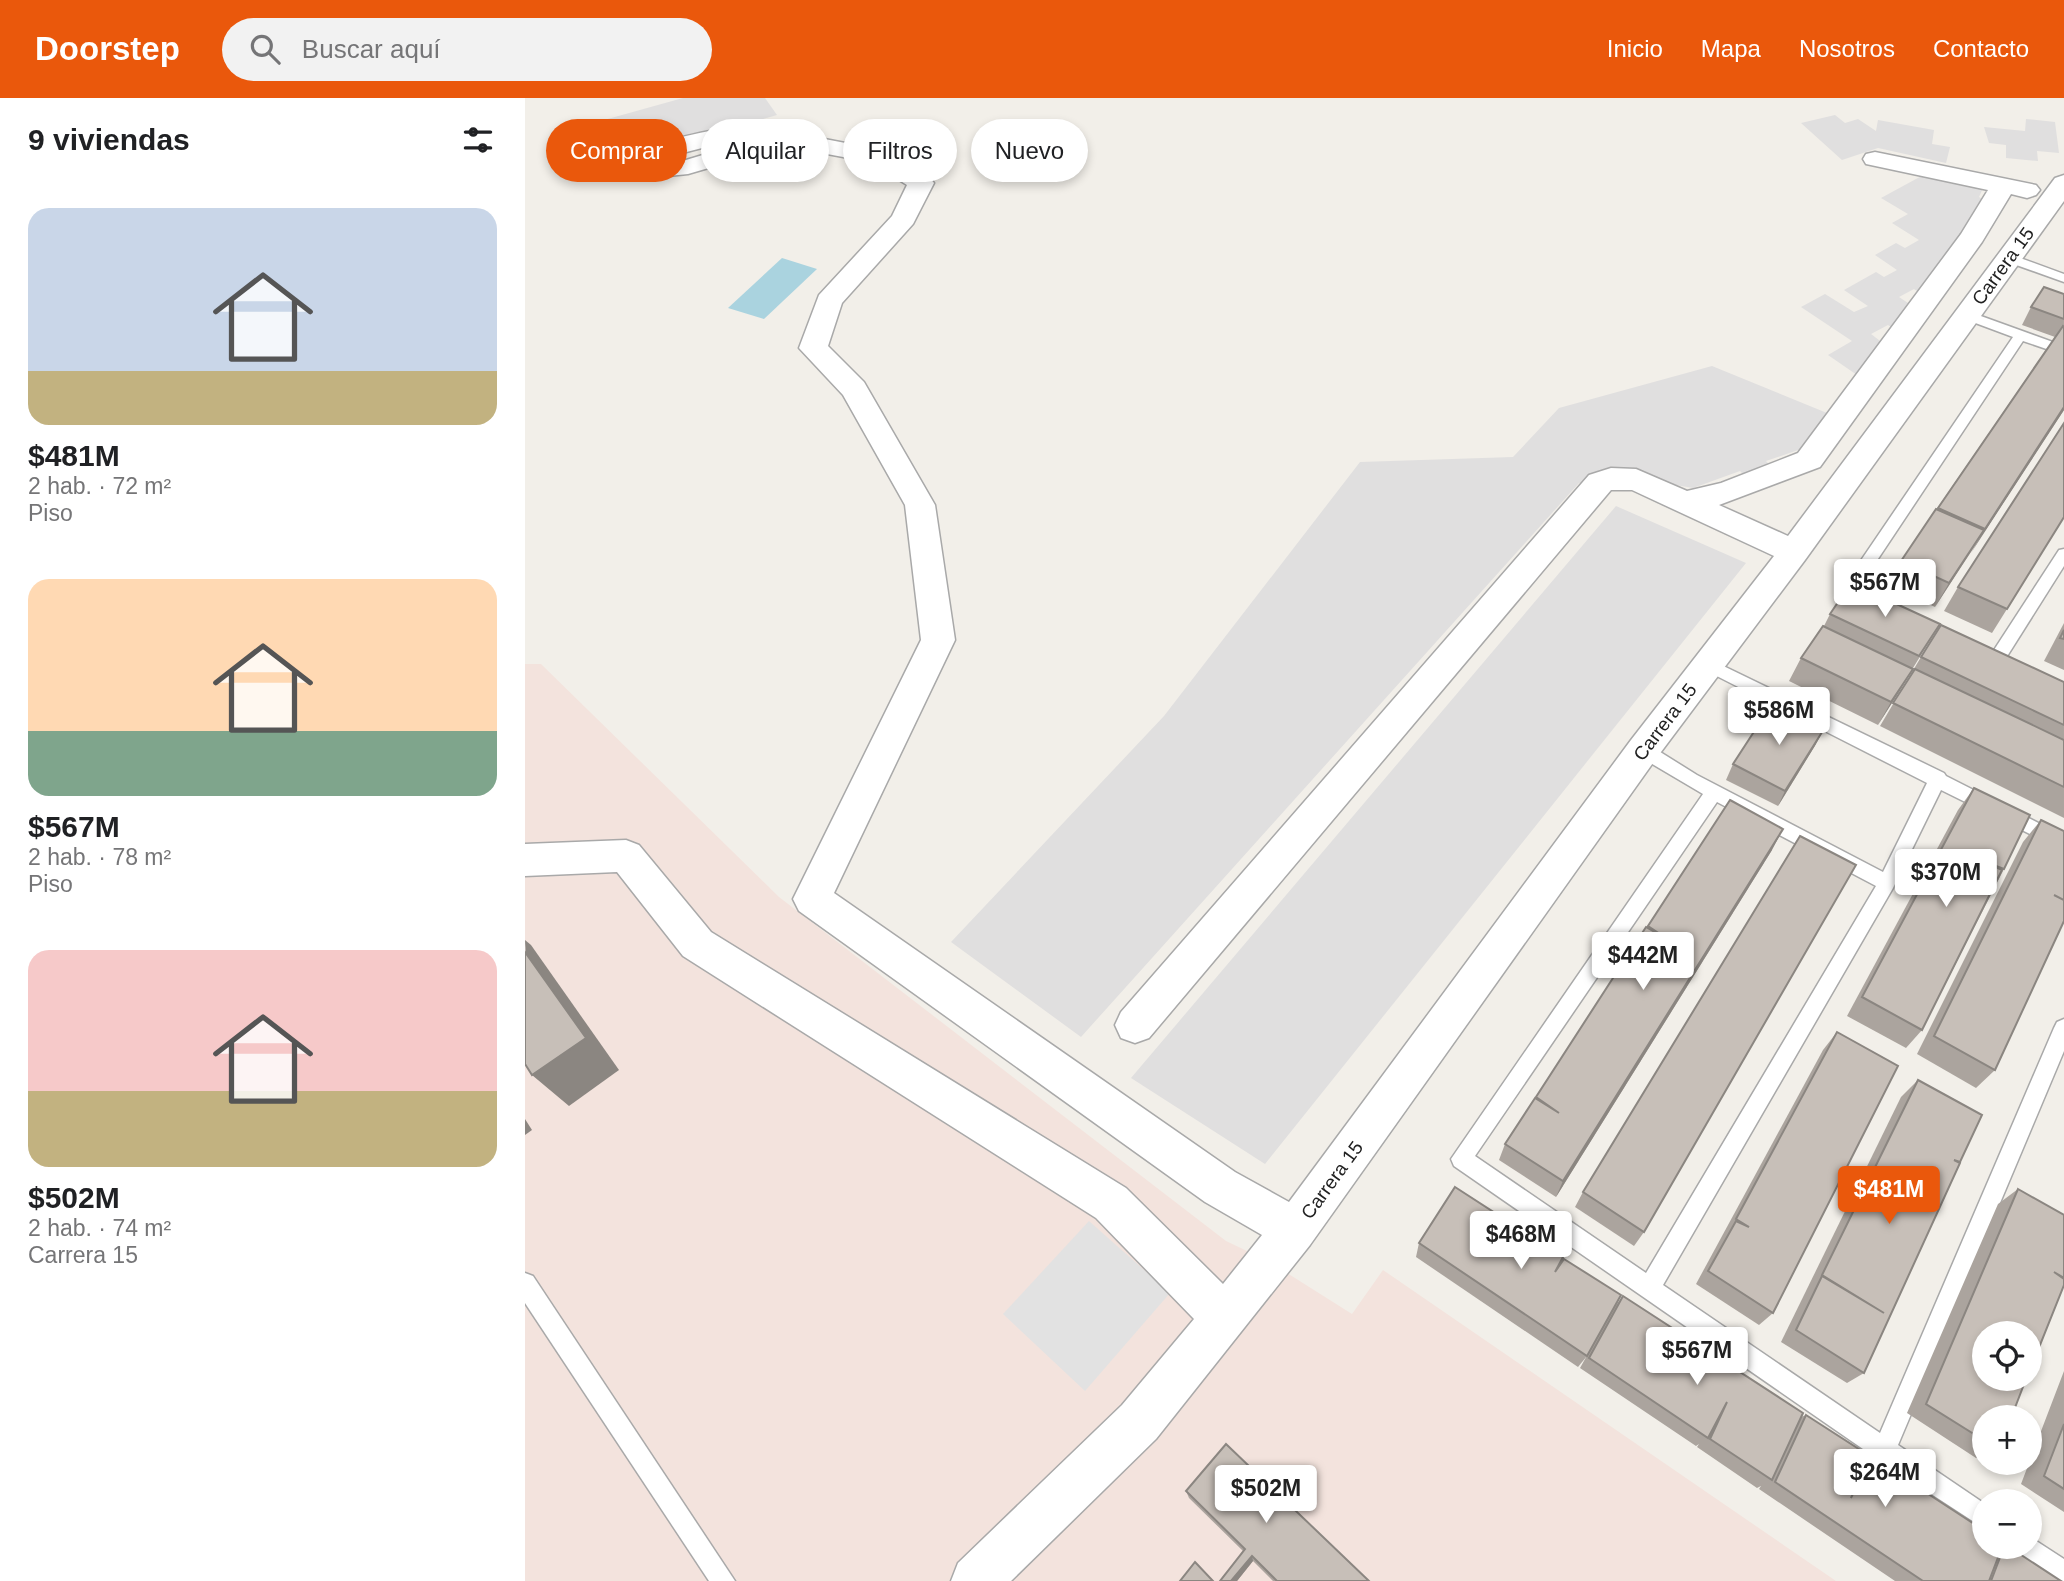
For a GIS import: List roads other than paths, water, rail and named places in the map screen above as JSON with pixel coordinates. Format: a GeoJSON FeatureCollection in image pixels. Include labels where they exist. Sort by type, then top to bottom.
{"type":"FeatureCollection","features":[{"type":"Feature","properties":{"kind":"street"},"geometry":{"type":"LineString","coordinates":[[829,147],[878,156],[921,183],[904,219],[829,301],[813,348],[855,389],[920,505],[938,640],[811,900],[1220,1187],[1282,1246]]}},
{"type":"Feature","properties":{"kind":"street"},"geometry":{"type":"LineString","coordinates":[[1875,159],[2004,185],[2060,189]]}},
{"type":"Feature","properties":{"kind":"street"},"geometry":{"type":"LineString","coordinates":[[1684,502],[1728,492],[1808,460],[1973,236],[2004,185]]}},
{"type":"Feature","properties":{"kind":"street","name":"Carrera 15"},"geometry":{"type":"LineString","coordinates":[[986,1577],[1139,1422],[1282,1246],[1643,750],[1794,552],[2060,189]]}},
{"type":"Feature","properties":{"kind":"street"},"geometry":{"type":"LineString","coordinates":[[1135,1025],[1593,488],[1611,479],[1636,480],[1794,552]]}},
{"type":"Feature","properties":{"kind":"street"},"geometry":{"type":"LineString","coordinates":[[525,860],[626,856],[697,944],[1111,1203],[1224,1317]]}},
{"type":"Feature","properties":{"kind":"lane"},"geometry":{"type":"LineString","coordinates":[[2009,258],[2064,278]]}},
{"type":"Feature","properties":{"kind":"lane"},"geometry":{"type":"LineString","coordinates":[[1967,315],[2064,351]]}},
{"type":"Feature","properties":{"kind":"lane"},"geometry":{"type":"LineString","coordinates":[[1889,602],[1852,585],[2021,334]]}},
{"type":"Feature","properties":{"kind":"lane"},"geometry":{"type":"LineString","coordinates":[[1999,653],[2063,556]]}},
{"type":"Feature","properties":{"kind":"lane"},"geometry":{"type":"LineString","coordinates":[[1709,665],[1938,778],[2064,844]]}},
{"type":"Feature","properties":{"kind":"lane"},"geometry":{"type":"LineString","coordinates":[[1643,750],[1887,883]]}},
{"type":"Feature","properties":{"kind":"lane"},"geometry":{"type":"LineString","coordinates":[[1649,1289],[1887,883],[1938,778]]}},
{"type":"Feature","properties":{"kind":"lane"},"geometry":{"type":"LineString","coordinates":[[1715,791],[1461,1159],[1972,1509]]}},
{"type":"Feature","properties":{"kind":"lane"},"geometry":{"type":"LineString","coordinates":[[1884,1450],[2064,1028]]}},
{"type":"Feature","properties":{"kind":"lane"},"geometry":{"type":"LineString","coordinates":[[525,1284],[723,1581]]}},
{"type":"Feature","properties":{"kind":"lane"},"geometry":{"type":"LineString","coordinates":[[2042,1558],[2064,1573]]}},
{"type":"Feature","properties":{"kind":"water"},"geometry":{"type":"Polygon","coordinates":[[[782,258],[817,269],[764,319],[728,308],[782,258]]]}}]}
